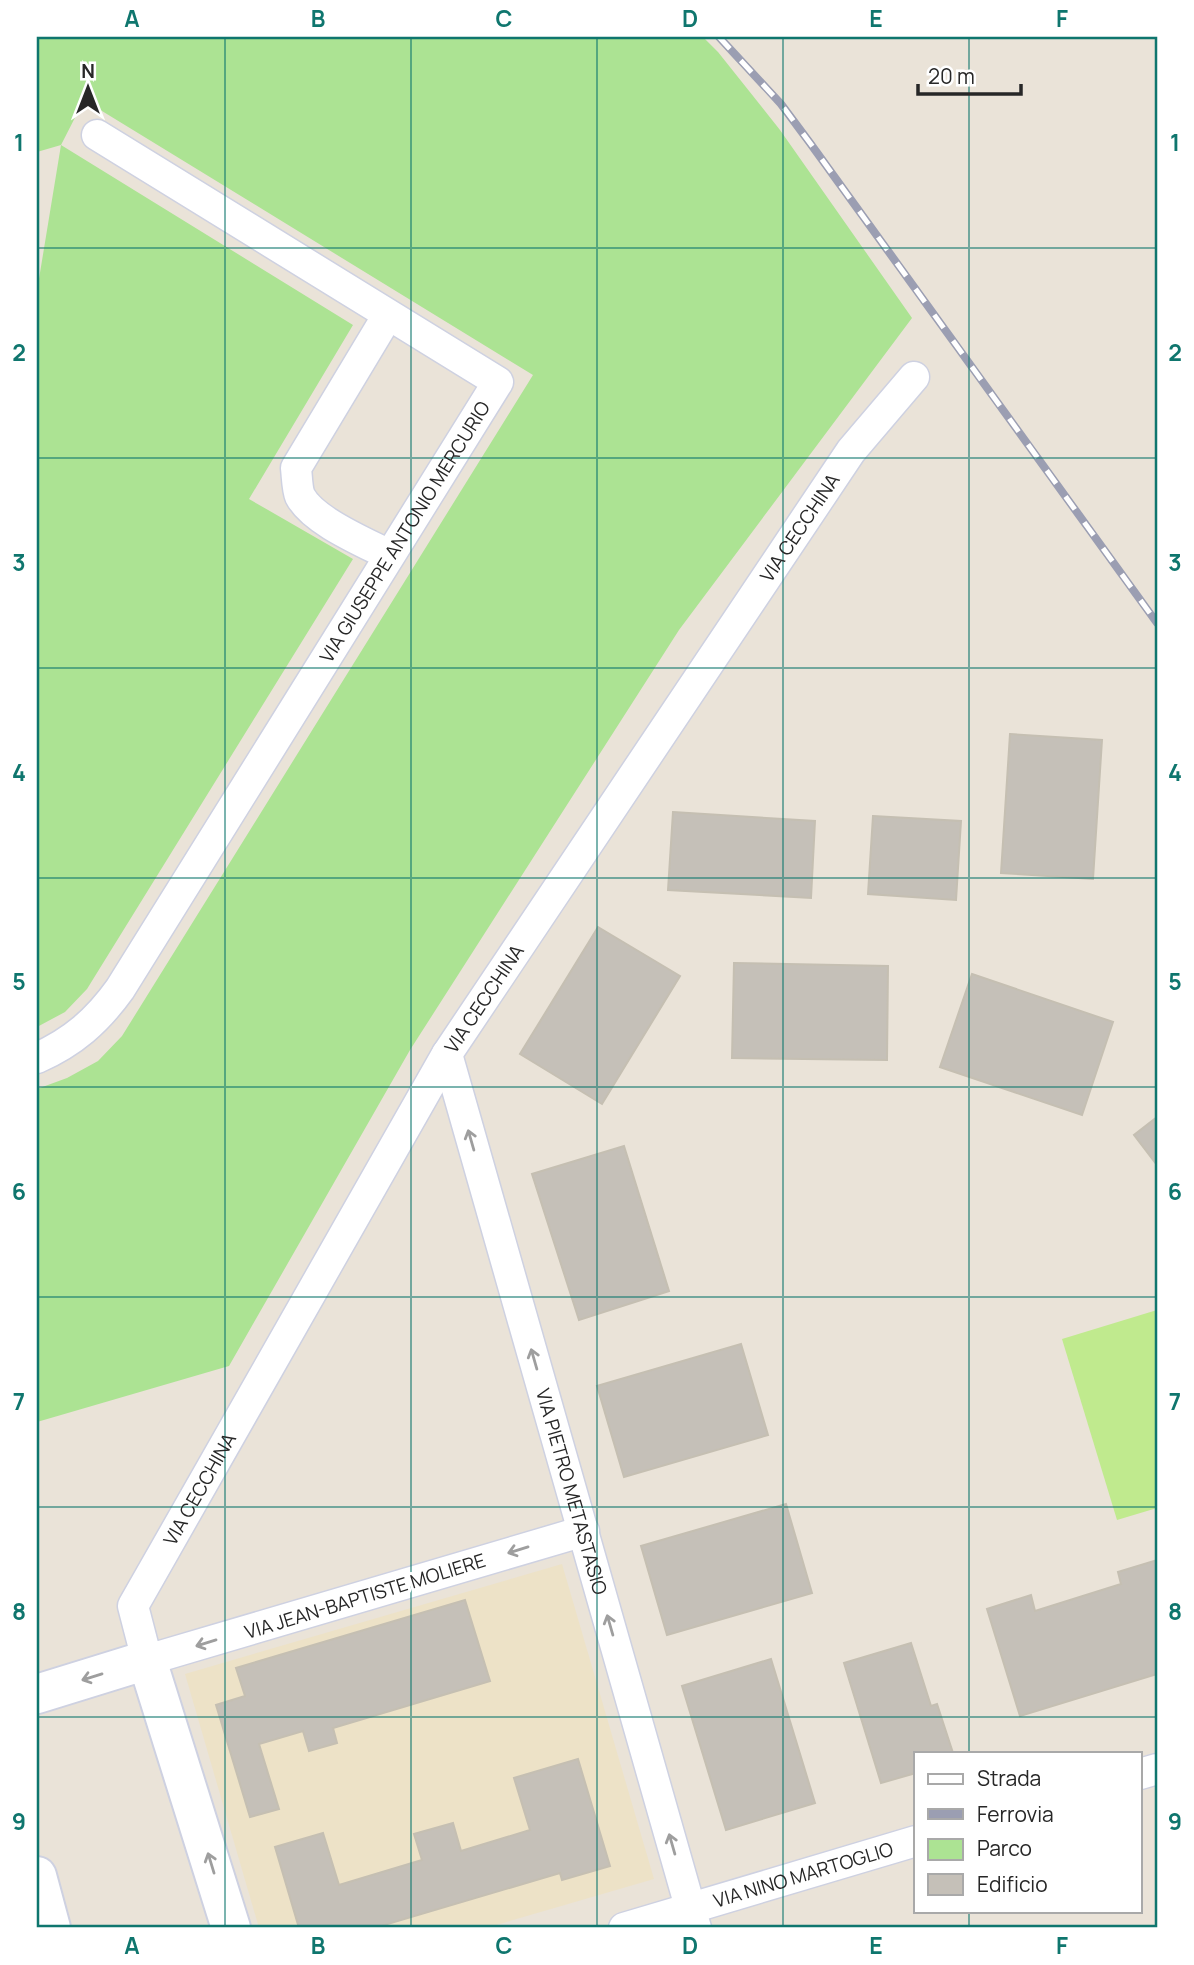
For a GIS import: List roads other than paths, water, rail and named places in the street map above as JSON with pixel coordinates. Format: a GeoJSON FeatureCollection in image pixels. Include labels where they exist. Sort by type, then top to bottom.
{"type":"FeatureCollection","features":[{"type":"Feature","properties":{"kind":"street","name":"VIA GIUSEPPE ANTONIO MERCURIO"},"geometry":{"type":"LineString","coordinates":[[37,1058],[63,1046],[73,1038],[104,1010],[120,989],[498,383],[97,135]]}},
{"type":"Feature","properties":{"kind":"street"},"geometry":{"type":"LineString","coordinates":[[388,315],[296,468],[300,495],[311,508],[331,524],[389,555]]}},
{"type":"Feature","properties":{"kind":"street","name":"VIA CECCHINA"},"geometry":{"type":"LineString","coordinates":[[147,1660],[133,1606],[447,1054],[852,451],[914,377]]}},
{"type":"Feature","properties":{"kind":"street","name":"VIA PIETRO METASTASIO"},"geometry":{"type":"LineString","coordinates":[[447,1054],[694,1919]]}},
{"type":"Feature","properties":{"kind":"street","name":"VIA JEAN-BAPTISTE MOLIERE"},"geometry":{"type":"LineString","coordinates":[[147,1660],[584,1531]]}},
{"type":"Feature","properties":{"kind":"street"},"geometry":{"type":"LineString","coordinates":[[37,1694],[147,1660],[231,1928]]}},
{"type":"Feature","properties":{"kind":"street","name":"VIA NINO MARTOGLIO"},"geometry":{"type":"LineString","coordinates":[[624,1928],[694,1919],[914,1842]]}},
{"type":"Feature","properties":{"kind":"street"},"geometry":{"type":"LineString","coordinates":[[37,1876],[51,1928]]}},
{"type":"Feature","properties":{"kind":"railway"},"geometry":{"type":"LineString","coordinates":[[719,37],[781,104],[1157,623]]}}]}
